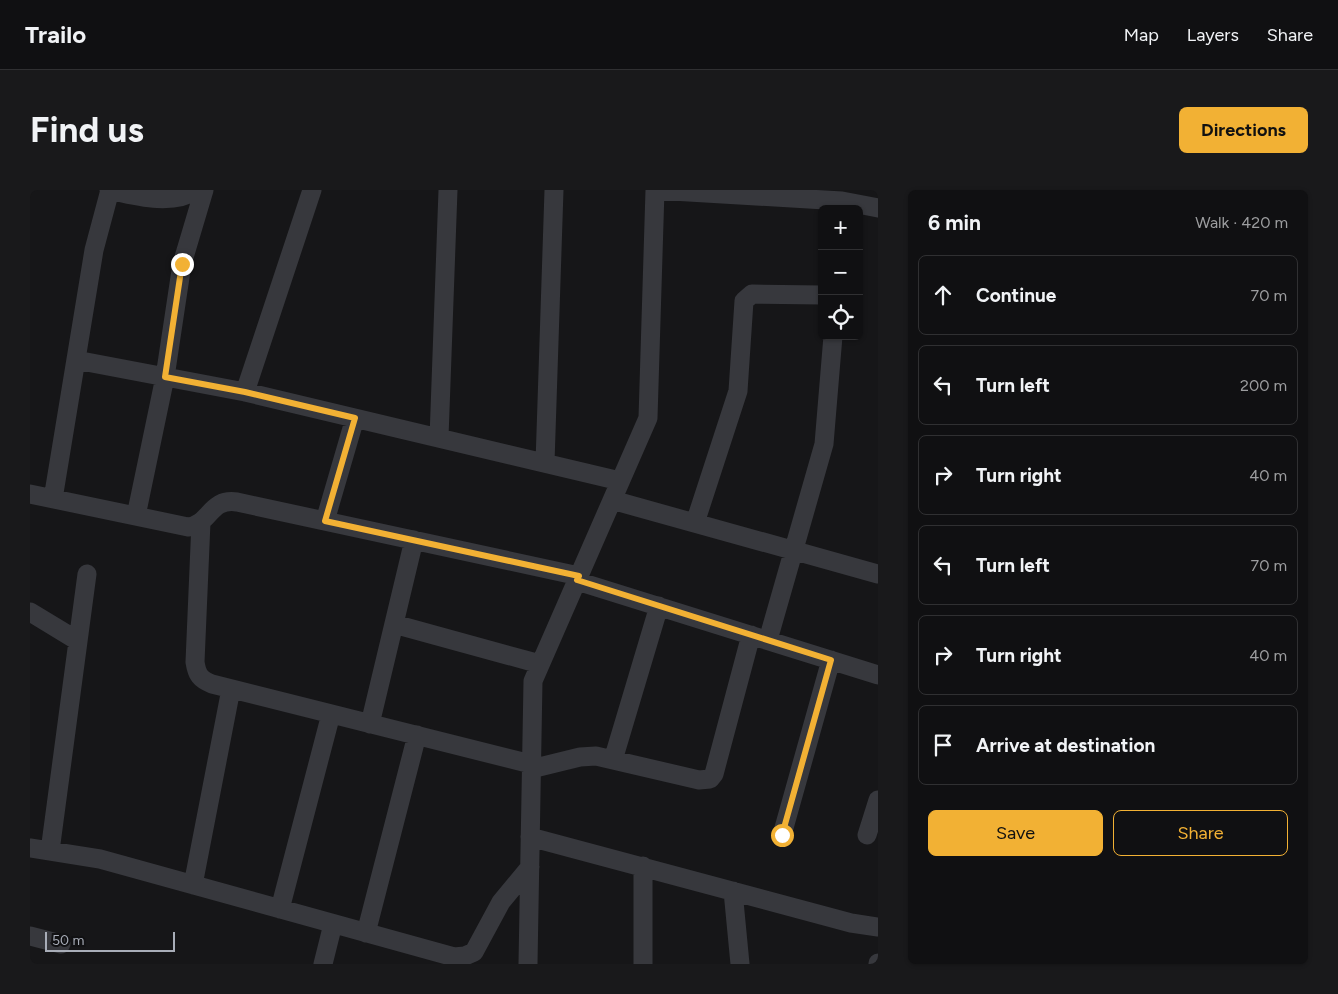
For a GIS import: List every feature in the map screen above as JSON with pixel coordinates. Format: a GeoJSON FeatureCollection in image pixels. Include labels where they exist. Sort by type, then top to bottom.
{"type":"FeatureCollection","features":[{"type":"Feature","properties":{"kind":"street"},"geometry":{"type":"LineString","coordinates":[[53,499],[94,250],[112,190],[146,198],[186,197],[197,190]]}},
{"type":"Feature","properties":{"kind":"street"},"geometry":{"type":"LineString","coordinates":[[136,516],[165,377],[182,264],[204,190]]}},
{"type":"Feature","properties":{"kind":"street"},"geometry":{"type":"LineString","coordinates":[[245,392],[312,190]]}},
{"type":"Feature","properties":{"kind":"street"},"geometry":{"type":"LineString","coordinates":[[439,438],[448,190]]}},
{"type":"Feature","properties":{"kind":"street"},"geometry":{"type":"LineString","coordinates":[[545,463],[554,190]]}},
{"type":"Feature","properties":{"kind":"street"},"geometry":{"type":"LineString","coordinates":[[528,964],[533,681],[648,418],[655,190],[748,193],[842,200],[878,208]]}},
{"type":"Feature","properties":{"kind":"street"},"geometry":{"type":"LineString","coordinates":[[695,523],[738,391],[742,308],[744,301],[752,294],[818,295]]}},
{"type":"Feature","properties":{"kind":"street"},"geometry":{"type":"LineString","coordinates":[[201,522],[195,662],[197,674],[212,684],[532,766],[587,756],[613,760],[699,780],[710,779],[714,774],[760,638],[795,552],[824,444],[833,340]]}},
{"type":"Feature","properties":{"kind":"street"},"geometry":{"type":"LineString","coordinates":[[76,360],[245,392],[620,481]]}},
{"type":"Feature","properties":{"kind":"street"},"geometry":{"type":"LineString","coordinates":[[325,521],[355,418]]}},
{"type":"Feature","properties":{"kind":"street"},"geometry":{"type":"LineString","coordinates":[[30,494],[188,527],[201,522],[215,506],[229,500],[578,578],[659,606],[878,675]]}},
{"type":"Feature","properties":{"kind":"street"},"geometry":{"type":"LineString","coordinates":[[612,500],[878,574]]}},
{"type":"Feature","properties":{"kind":"street"},"geometry":{"type":"LineString","coordinates":[[370,724],[414,540]]}},
{"type":"Feature","properties":{"kind":"street"},"geometry":{"type":"LineString","coordinates":[[50,851],[87,574]]}},
{"type":"Feature","properties":{"kind":"street"},"geometry":{"type":"LineString","coordinates":[[613,760],[659,606]]}},
{"type":"Feature","properties":{"kind":"street"},"geometry":{"type":"LineString","coordinates":[[30,612],[78,641]]}},
{"type":"Feature","properties":{"kind":"street"},"geometry":{"type":"LineString","coordinates":[[394,624],[540,664]]}},
{"type":"Feature","properties":{"kind":"street"},"geometry":{"type":"LineString","coordinates":[[782,835],[831,660]]}},
{"type":"Feature","properties":{"kind":"street"},"geometry":{"type":"LineString","coordinates":[[193,885],[231,689]]}},
{"type":"Feature","properties":{"kind":"street"},"geometry":{"type":"LineString","coordinates":[[280,909],[330,714]]}},
{"type":"Feature","properties":{"kind":"street"},"geometry":{"type":"LineString","coordinates":[[366,933],[417,735]]}},
{"type":"Feature","properties":{"kind":"street"},"geometry":{"type":"LineString","coordinates":[[867,835],[878,800]]}},
{"type":"Feature","properties":{"kind":"street"},"geometry":{"type":"LineString","coordinates":[[530,837],[851,923],[878,927]]}},
{"type":"Feature","properties":{"kind":"street"},"geometry":{"type":"LineString","coordinates":[[30,848],[100,860],[454,957],[465,956],[474,952],[501,902],[530,867]]}},
{"type":"Feature","properties":{"kind":"street"},"geometry":{"type":"LineString","coordinates":[[643,866],[643,964]]}},
{"type":"Feature","properties":{"kind":"street"},"geometry":{"type":"LineString","coordinates":[[733,891],[740,964]]}},
{"type":"Feature","properties":{"kind":"street"},"geometry":{"type":"LineString","coordinates":[[323,964],[333,924]]}},
{"type":"Feature","properties":{"kind":"street"},"geometry":{"type":"LineString","coordinates":[[30,936],[61,944]]}},
{"type":"Feature","properties":{"kind":"route"},"geometry":{"type":"LineString","coordinates":[[182,264],[165,377],[245,392],[355,418],[325,521],[579,576],[577,580],[831,660],[782,835]]}}]}
